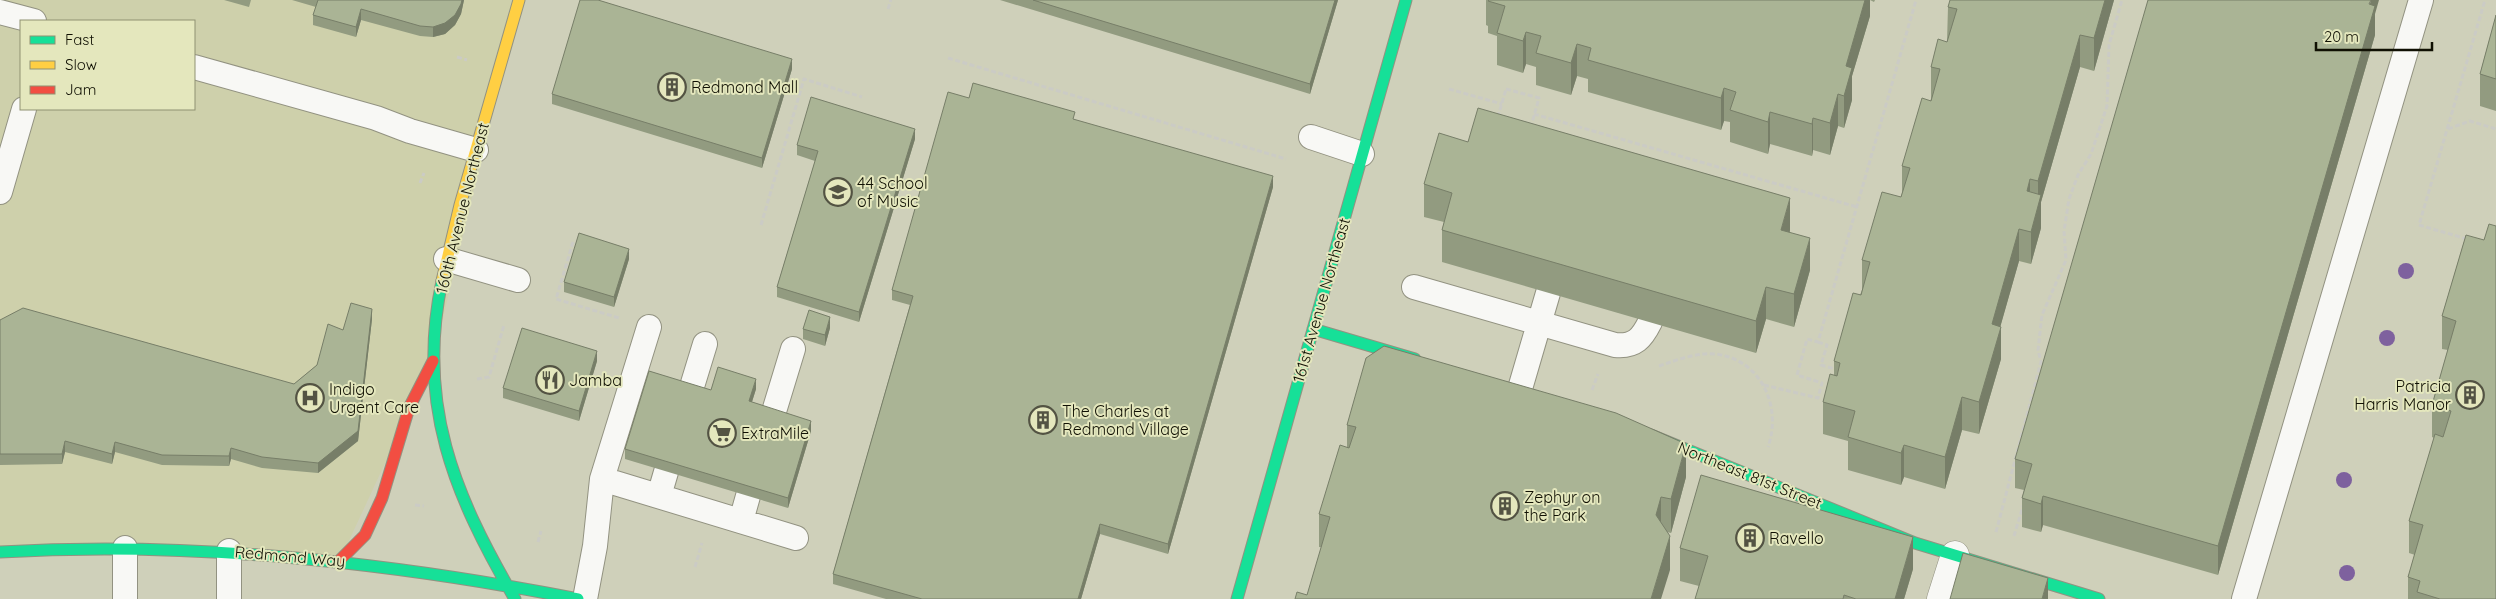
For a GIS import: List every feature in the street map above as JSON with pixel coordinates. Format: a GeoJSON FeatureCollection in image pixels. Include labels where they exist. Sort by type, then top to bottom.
{"type":"FeatureCollection","features":[{"type":"Feature","properties":{"kind":"street","name":"160th Avenue Northeast"},"geometry":{"type":"LineString","coordinates":[[515,599],[469,511],[448,460],[435,400],[433,360],[436,310],[446,258],[519,0]]}},
{"type":"Feature","properties":{"kind":"street","name":"161st Avenue Northeast"},"geometry":{"type":"LineString","coordinates":[[1237,599],[1406,0]]}},
{"type":"Feature","properties":{"kind":"street"},"geometry":{"type":"LineString","coordinates":[[1313,328],[1428,364]]}},
{"type":"Feature","properties":{"kind":"street"},"geometry":{"type":"LineString","coordinates":[[340,560],[364,535],[382,498],[409,408],[433,360]]}},
{"type":"Feature","properties":{"kind":"street","name":"Northeast 81st Street"},"geometry":{"type":"LineString","coordinates":[[1639,430],[1915,543],[2099,599]]}},
{"type":"Feature","properties":{"kind":"street","name":"Redmond Way"},"geometry":{"type":"LineString","coordinates":[[0,552],[57,548],[125,548],[229,551],[340,560],[578,599]]}},
{"type":"Feature","properties":{"kind":"street"},"geometry":{"type":"LineString","coordinates":[[1941,599],[1955,555]]}},
{"type":"Feature","properties":{"kind":"lane"},"geometry":{"type":"LineString","coordinates":[[2244,599],[2422,0]]}},
{"type":"Feature","properties":{"kind":"lane"},"geometry":{"type":"LineString","coordinates":[[0,12],[30,20]]}},
{"type":"Feature","properties":{"kind":"lane"},"geometry":{"type":"LineString","coordinates":[[195,67],[376,118],[410,131],[476,150]]}},
{"type":"Feature","properties":{"kind":"lane"},"geometry":{"type":"LineString","coordinates":[[0,192],[24,110]]}},
{"type":"Feature","properties":{"kind":"lane"},"geometry":{"type":"LineString","coordinates":[[1311,137],[1362,154]]}},
{"type":"Feature","properties":{"kind":"lane"},"geometry":{"type":"LineString","coordinates":[[446,258],[518,280]]}},
{"type":"Feature","properties":{"kind":"lane"},"geometry":{"type":"LineString","coordinates":[[1414,287],[1622,346],[1629,345],[1640,339],[1650,322]]}},
{"type":"Feature","properties":{"kind":"lane"},"geometry":{"type":"LineString","coordinates":[[1512,416],[1548,293]]}},
{"type":"Feature","properties":{"kind":"lane"},"geometry":{"type":"LineString","coordinates":[[585,599],[595,546],[602,479],[649,327]]}},
{"type":"Feature","properties":{"kind":"lane"},"geometry":{"type":"LineString","coordinates":[[690,393],[705,344]]}},
{"type":"Feature","properties":{"kind":"lane"},"geometry":{"type":"LineString","coordinates":[[772,418],[793,349]]}},
{"type":"Feature","properties":{"kind":"lane"},"geometry":{"type":"LineString","coordinates":[[659,496],[666,472]]}},
{"type":"Feature","properties":{"kind":"lane"},"geometry":{"type":"LineString","coordinates":[[602,479],[796,538]]}},
{"type":"Feature","properties":{"kind":"lane"},"geometry":{"type":"LineString","coordinates":[[741,521],[748,496]]}},
{"type":"Feature","properties":{"kind":"lane"},"geometry":{"type":"LineString","coordinates":[[125,548],[125,599]]}},
{"type":"Feature","properties":{"kind":"lane"},"geometry":{"type":"LineString","coordinates":[[229,551],[229,599]]}},
{"type":"Feature","properties":{"kind":"path"},"geometry":{"type":"LineString","coordinates":[[888,9],[891,0]]}},
{"type":"Feature","properties":{"kind":"path"},"geometry":{"type":"LineString","coordinates":[[1818,342],[1916,0]]}},
{"type":"Feature","properties":{"kind":"path"},"geometry":{"type":"LineString","coordinates":[[1996,534],[2041,362],[2038,350],[2042,315],[2066,260],[2064,231],[2069,199],[2078,175],[2091,154],[2107,106],[2108,45],[2122,0]]}},
{"type":"Feature","properties":{"kind":"path"},"geometry":{"type":"LineString","coordinates":[[2470,240],[2419,225],[2486,0]]}},
{"type":"Feature","properties":{"kind":"path"},"geometry":{"type":"LineString","coordinates":[[457,57],[470,61]]}},
{"type":"Feature","properties":{"kind":"path"},"geometry":{"type":"LineString","coordinates":[[948,58],[1294,162]]}},
{"type":"Feature","properties":{"kind":"path"},"geometry":{"type":"LineString","coordinates":[[761,225],[804,79],[862,97]]}},
{"type":"Feature","properties":{"kind":"path"},"geometry":{"type":"LineString","coordinates":[[1448,89],[1502,104]]}},
{"type":"Feature","properties":{"kind":"path"},"geometry":{"type":"LineString","coordinates":[[1506,89],[1539,98],[1530,130],[1498,120],[1502,104],[1506,89]]}},
{"type":"Feature","properties":{"kind":"path"},"geometry":{"type":"LineString","coordinates":[[1534,114],[1857,207]]}},
{"type":"Feature","properties":{"kind":"path"},"geometry":{"type":"LineString","coordinates":[[2448,129],[2470,121],[2496,129]]}},
{"type":"Feature","properties":{"kind":"path"},"geometry":{"type":"LineString","coordinates":[[420,183],[424,172]]}},
{"type":"Feature","properties":{"kind":"path"},"geometry":{"type":"LineString","coordinates":[[573,242],[556,299],[649,327]]}},
{"type":"Feature","properties":{"kind":"path"},"geometry":{"type":"LineString","coordinates":[[477,379],[489,377],[504,325]]}},
{"type":"Feature","properties":{"kind":"path"},"geometry":{"type":"LineString","coordinates":[[1764,385],[1818,398],[1822,383],[1797,375],[1807,339],[1827,345],[1821,365],[1840,371]]}},
{"type":"Feature","properties":{"kind":"path"},"geometry":{"type":"LineString","coordinates":[[1654,367],[1692,356],[1715,354],[1725,356],[1746,367],[1764,385],[1773,411],[1771,438],[1766,452]]}},
{"type":"Feature","properties":{"kind":"path"},"geometry":{"type":"LineString","coordinates":[[1592,390],[1598,372],[1605,374]]}},
{"type":"Feature","properties":{"kind":"path"},"geometry":{"type":"LineString","coordinates":[[2013,538],[2024,501]]}},
{"type":"Feature","properties":{"kind":"path"},"geometry":{"type":"LineString","coordinates":[[538,542],[541,531]]}},
{"type":"Feature","properties":{"kind":"shaded area"},"geometry":{"type":"Polygon","coordinates":[[[0,0],[519,0],[433,360],[340,560],[0,552],[0,0]]]}},
{"type":"Feature","properties":{"kind":"building"},"geometry":{"type":"Polygon","coordinates":[[[318,0],[462,0],[455,15],[445,23],[433,27],[420,26],[361,9],[356,27],[313,15],[318,0]]]}},
{"type":"Feature","properties":{"kind":"building","name":"Redmond Mall"},"geometry":{"type":"Polygon","coordinates":[[[580,0],[598,0],[792,59],[762,158],[552,94],[580,0]]]}},
{"type":"Feature","properties":{"kind":"building"},"geometry":{"type":"Polygon","coordinates":[[[1033,0],[1335,0],[1310,84],[1033,0]]]}},
{"type":"Feature","properties":{"kind":"building"},"geometry":{"type":"Polygon","coordinates":[[[1489,0],[1865,0],[1846,66],[1852,68],[1844,96],[1838,94],[1830,123],[1813,118],[1812,124],[1770,112],[1768,122],[1730,110],[1736,92],[1724,88],[1721,98],[1588,60],[1591,48],[1577,44],[1571,63],[1536,53],[1541,36],[1526,32],[1523,41],[1497,33],[1505,6],[1489,0]]]}},
{"type":"Feature","properties":{"kind":"building"},"geometry":{"type":"Polygon","coordinates":[[[1950,0],[2105,0],[2094,38],[2080,35],[2038,181],[2030,179],[2027,191],[2041,195],[2031,232],[2019,229],[1992,324],[2001,327],[1979,402],[1962,397],[1945,457],[1904,445],[1901,453],[1848,437],[1855,411],[1823,402],[1830,374],[1837,376],[1840,363],[1834,361],[1853,293],[1861,295],[1870,262],[1862,260],[1882,192],[1901,197],[1910,168],[1902,166],[1922,98],[1931,101],[1940,69],[1931,67],[1938,39],[1947,42],[1957,9],[1948,7],[1950,0]]]}},
{"type":"Feature","properties":{"kind":"building"},"geometry":{"type":"Polygon","coordinates":[[[2148,0],[2371,0],[2369,4],[2375,6],[2218,546],[2043,496],[2041,504],[2022,498],[2032,464],[2015,459],[2148,0]]]}},
{"type":"Feature","properties":{"kind":"building"},"geometry":{"type":"Polygon","coordinates":[[[2496,15],[2496,79],[2480,74],[2496,15]]]}},
{"type":"Feature","properties":{"kind":"building","name":"The Charles at Redmond Village"},"geometry":{"type":"Polygon","coordinates":[[[973,83],[1075,112],[1073,119],[1273,176],[1168,544],[1100,524],[1078,599],[922,599],[833,574],[913,296],[892,290],[948,92],[969,98],[973,83]]]}},
{"type":"Feature","properties":{"kind":"building"},"geometry":{"type":"Polygon","coordinates":[[[811,97],[915,129],[859,312],[777,287],[818,151],[797,145],[811,97]]]}},
{"type":"Feature","properties":{"kind":"building"},"geometry":{"type":"Polygon","coordinates":[[[1478,108],[1790,198],[1781,230],[1810,238],[1794,294],[1766,287],[1756,321],[1442,230],[1452,193],[1424,184],[1439,133],[1468,142],[1478,108]]]}},
{"type":"Feature","properties":{"kind":"building","name":"Patricia Harris Manor"},"geometry":{"type":"Polygon","coordinates":[[[2489,224],[2496,226],[2496,599],[2440,599],[2417,592],[2420,581],[2408,577],[2423,525],[2409,521],[2435,434],[2443,437],[2451,411],[2432,405],[2456,321],[2442,316],[2466,235],[2484,240],[2489,224]]]}},
{"type":"Feature","properties":{"kind":"building"},"geometry":{"type":"Polygon","coordinates":[[[579,233],[629,249],[614,297],[564,282],[579,233]]]}},
{"type":"Feature","properties":{"kind":"building"},"geometry":{"type":"Polygon","coordinates":[[[351,303],[372,309],[358,431],[318,463],[262,457],[231,448],[229,456],[162,455],[115,442],[112,454],[65,441],[62,454],[0,454],[0,320],[23,308],[294,384],[317,365],[328,324],[343,330],[351,303]]]}},
{"type":"Feature","properties":{"kind":"building"},"geometry":{"type":"Polygon","coordinates":[[[809,310],[830,317],[825,335],[803,329],[809,310]]]}},
{"type":"Feature","properties":{"kind":"building","name":"Jamba"},"geometry":{"type":"Polygon","coordinates":[[[522,328],[597,351],[579,411],[503,388],[522,328]]]}},
{"type":"Feature","properties":{"kind":"building","name":"Zephyr on the Park"},"geometry":{"type":"Polygon","coordinates":[[[1384,346],[1616,413],[1686,444],[1671,499],[1661,497],[1656,515],[1670,536],[1651,599],[1295,599],[1297,592],[1307,595],[1330,517],[1319,514],[1340,445],[1349,448],[1356,427],[1347,425],[1366,358],[1384,346]]]}},
{"type":"Feature","properties":{"kind":"building"},"geometry":{"type":"Polygon","coordinates":[[[718,367],[756,379],[749,401],[811,421],[788,498],[625,449],[649,371],[711,390],[718,367]]]}},
{"type":"Feature","properties":{"kind":"building","name":"Ravello"},"geometry":{"type":"Polygon","coordinates":[[[1701,475],[1913,537],[1895,599],[1856,599],[1844,595],[1843,599],[1695,599],[1708,556],[1680,548],[1701,475]]]}},
{"type":"Feature","properties":{"kind":"building"},"geometry":{"type":"Polygon","coordinates":[[[1963,553],[2048,578],[2042,599],[1950,599],[1963,553]]]}},
{"type":"Feature","properties":{"kind":"traffic: fast"},"geometry":{"type":"LineString","coordinates":[[1237,599],[1406,0]]}},
{"type":"Feature","properties":{"kind":"traffic: fast"},"geometry":{"type":"LineString","coordinates":[[442,281],[435,325],[434,368],[438,408],[446,447],[458,485],[474,523],[515,599]]}},
{"type":"Feature","properties":{"kind":"traffic: fast"},"geometry":{"type":"LineString","coordinates":[[1313,329],[1415,359]]}},
{"type":"Feature","properties":{"kind":"traffic: fast"},"geometry":{"type":"LineString","coordinates":[[1651,435],[1915,543],[2099,599]]}},
{"type":"Feature","properties":{"kind":"traffic: fast"},"geometry":{"type":"LineString","coordinates":[[0,552],[73,549],[218,552],[363,565],[435,574],[578,599]]}},
{"type":"Feature","properties":{"kind":"traffic: slow"},"geometry":{"type":"LineString","coordinates":[[442,281],[460,205],[519,0]]}},
{"type":"Feature","properties":{"kind":"traffic: jam"},"geometry":{"type":"LineString","coordinates":[[340,560],[365,535],[382,498],[409,408],[433,361]]}},
{"type":"Feature","properties":{"kind":"place","name":"Redmond Mall"},"geometry":{"type":"Point","coordinates":[672,87]}},
{"type":"Feature","properties":{"kind":"place","name":"44 School of Music"},"geometry":{"type":"Point","coordinates":[838,192]}},
{"type":"Feature","properties":{"kind":"place","name":"Jamba"},"geometry":{"type":"Point","coordinates":[550,380]}},
{"type":"Feature","properties":{"kind":"place","name":"Patricia Harris Manor"},"geometry":{"type":"Point","coordinates":[2470,395]}},
{"type":"Feature","properties":{"kind":"place","name":"Indigo Urgent Care"},"geometry":{"type":"Point","coordinates":[310,398]}},
{"type":"Feature","properties":{"kind":"place","name":"The Charles at Redmond Village"},"geometry":{"type":"Point","coordinates":[1043,420]}},
{"type":"Feature","properties":{"kind":"place","name":"ExtraMile"},"geometry":{"type":"Point","coordinates":[722,433]}},
{"type":"Feature","properties":{"kind":"place","name":"Zephyr on the Park"},"geometry":{"type":"Point","coordinates":[1505,506]}},
{"type":"Feature","properties":{"kind":"place","name":"Ravello"},"geometry":{"type":"Point","coordinates":[1750,538]}}]}
